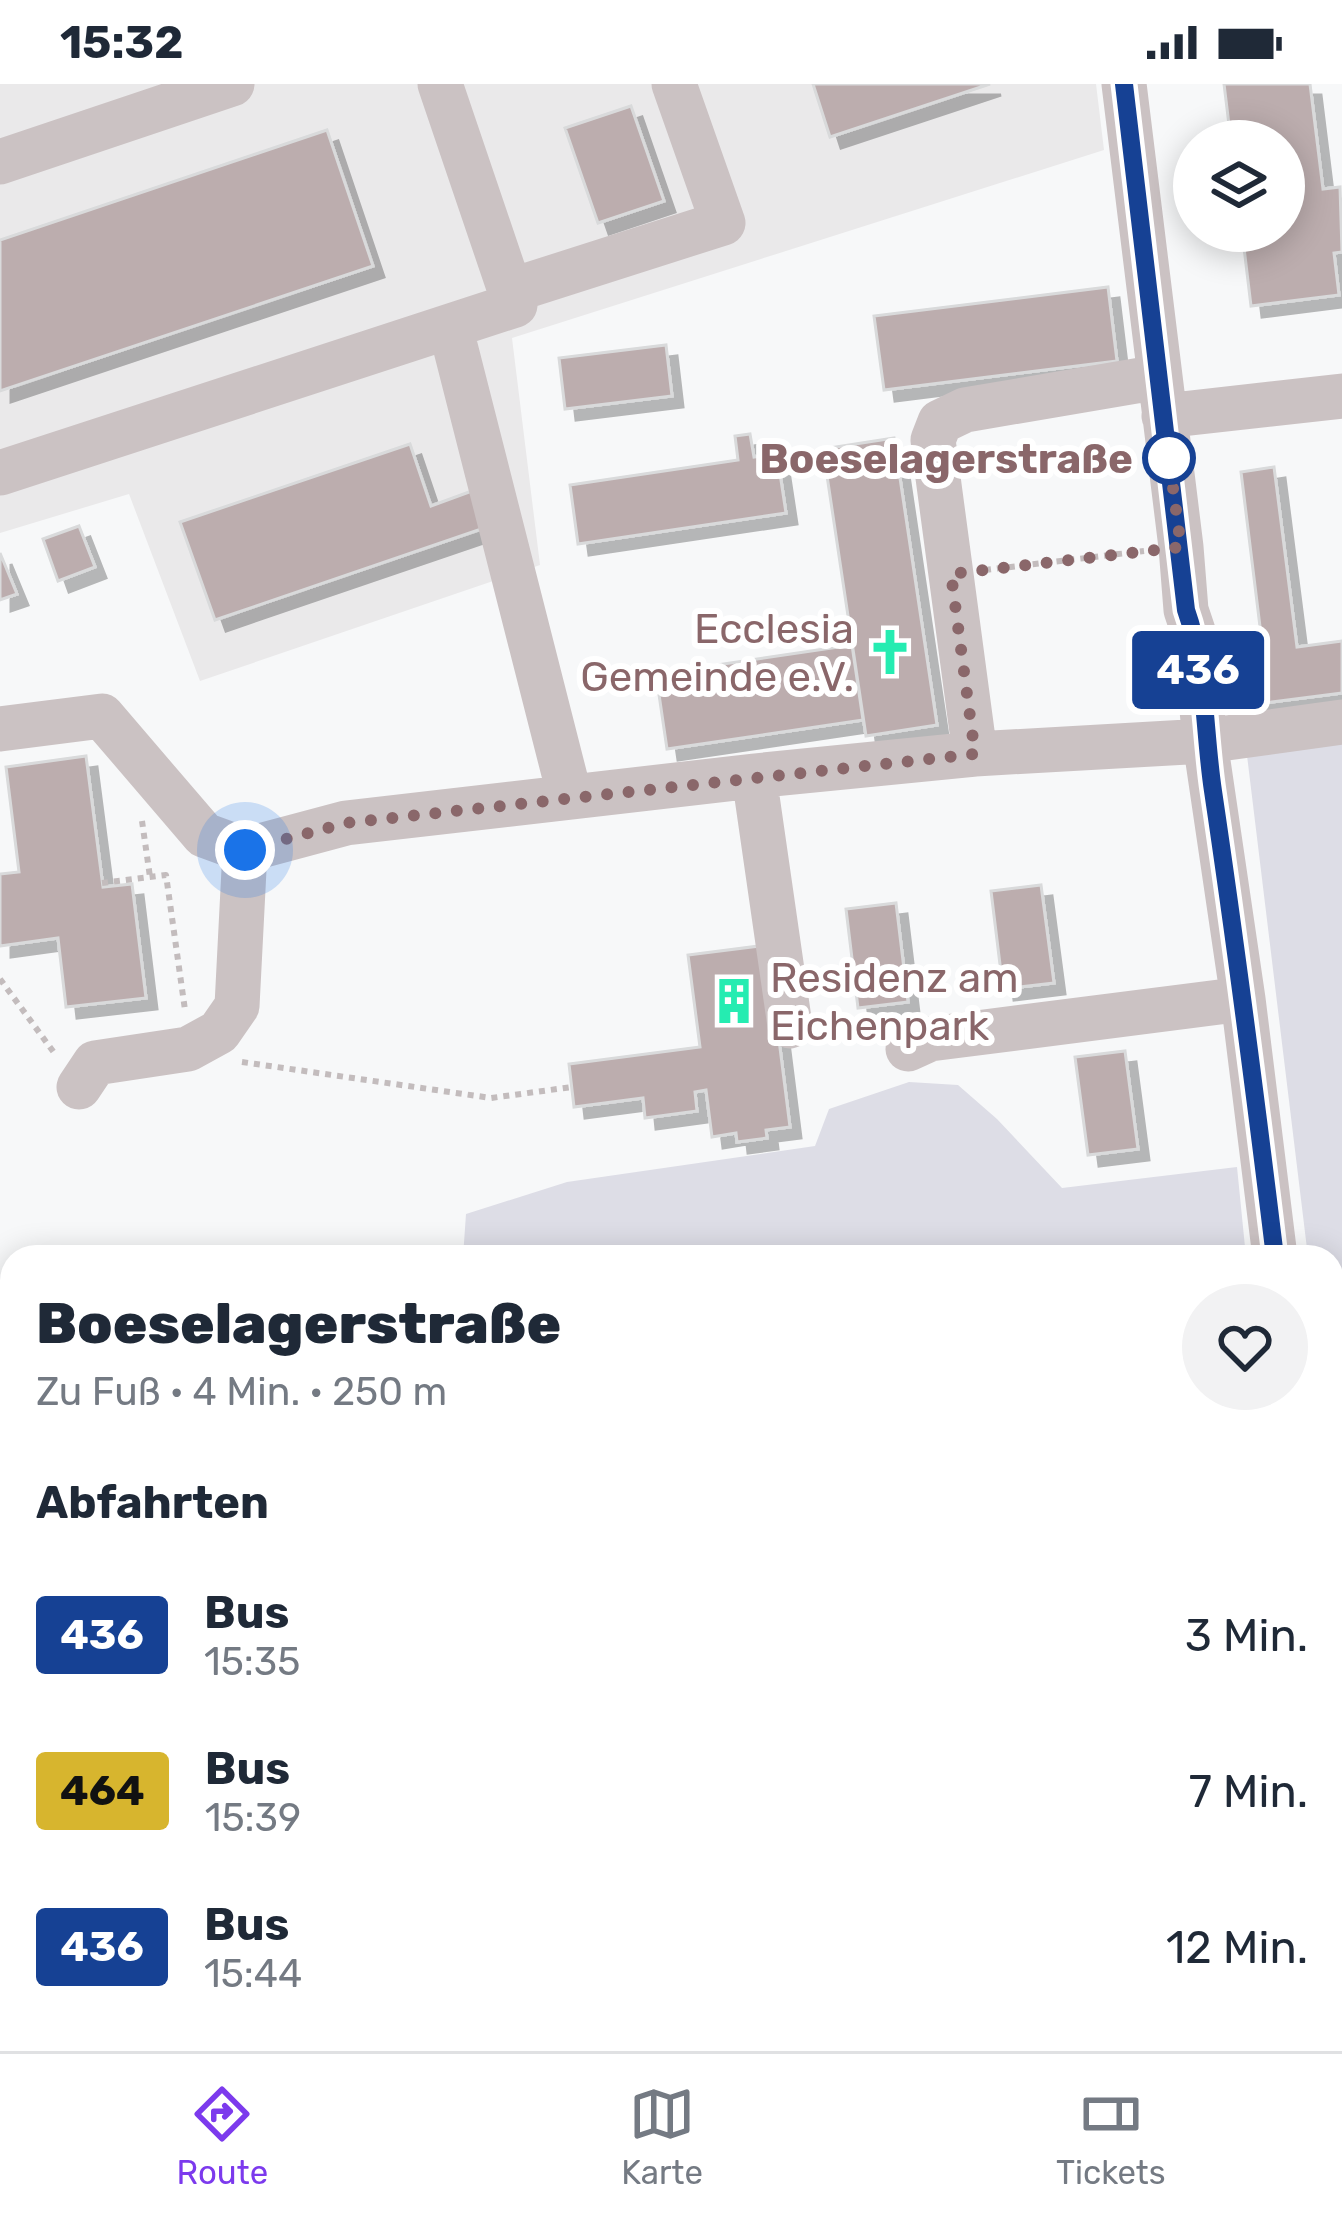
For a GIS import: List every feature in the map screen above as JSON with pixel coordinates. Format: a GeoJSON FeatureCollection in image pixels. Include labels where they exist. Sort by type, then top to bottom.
{"type":"FeatureCollection","features":[{"type":"Feature","properties":{"kind":"street"},"geometry":{"type":"LineString","coordinates":[[0,162],[232,84]]}},
{"type":"Feature","properties":{"kind":"street"},"geometry":{"type":"LineString","coordinates":[[0,473],[515,305],[440,84]]}},
{"type":"Feature","properties":{"kind":"street"},"geometry":{"type":"LineString","coordinates":[[510,291],[723,223],[674,84]]}},
{"type":"Feature","properties":{"kind":"street"},"geometry":{"type":"LineString","coordinates":[[1124,84],[1186,610],[1195,637],[1274,1245]]}},
{"type":"Feature","properties":{"kind":"street"},"geometry":{"type":"LineString","coordinates":[[450,326],[569,797]]}},
{"type":"Feature","properties":{"kind":"street"},"geometry":{"type":"LineString","coordinates":[[975,754],[933,440],[940,422],[965,410],[1162,396],[1342,396]]}},
{"type":"Feature","properties":{"kind":"street"},"geometry":{"type":"LineString","coordinates":[[0,729],[102,716],[204,835],[245,850],[346,823],[754,776],[975,754],[1205,741],[1342,722]]}},
{"type":"Feature","properties":{"kind":"street"},"geometry":{"type":"LineString","coordinates":[[754,776],[790,1026]]}},
{"type":"Feature","properties":{"kind":"street"},"geometry":{"type":"LineString","coordinates":[[79,1087],[94,1063],[188,1048],[218,1032],[237,1006],[245,850]]}},
{"type":"Feature","properties":{"kind":"street"},"geometry":{"type":"LineString","coordinates":[[908,1048],[930,1039],[1243,999]]}},
{"type":"Feature","properties":{"kind":"path"},"geometry":{"type":"LineString","coordinates":[[951,574],[1181,547]]}},
{"type":"Feature","properties":{"kind":"path"},"geometry":{"type":"LineString","coordinates":[[102,883],[166,875],[185,1013],[198,1017],[220,1059],[490,1098],[572,1088]]}},
{"type":"Feature","properties":{"kind":"path"},"geometry":{"type":"LineString","coordinates":[[0,979],[79,1087]]}},
{"type":"Feature","properties":{"kind":"shaded area"},"geometry":{"type":"Polygon","coordinates":[[[0,84],[1096,84],[1104,150],[512,338],[540,565],[200,681],[129,494],[0,533],[0,84]]]}},
{"type":"Feature","properties":{"kind":"shaded area"},"geometry":{"type":"Polygon","coordinates":[[[1342,728],[1342,1245],[1307,1245],[1245,739],[1342,728]]]}},
{"type":"Feature","properties":{"kind":"shaded area"},"geometry":{"type":"Polygon","coordinates":[[[909,1082],[958,1085],[1062,1188],[1237,1167],[1245,1245],[464,1245],[466,1214],[567,1182],[815,1146],[829,1109],[909,1082]]]}},
{"type":"Feature","properties":{"kind":"building"},"geometry":{"type":"Polygon","coordinates":[[[813,84],[990,84],[830,137],[813,84]]]}},
{"type":"Feature","properties":{"kind":"building"},"geometry":{"type":"Polygon","coordinates":[[[1224,84],[1310,84],[1323,189],[1340,187],[1342,252],[1334,253],[1339,295],[1251,306],[1245,252],[1305,252],[1305,120],[1228,120],[1224,84]]]}},
{"type":"Feature","properties":{"kind":"building"},"geometry":{"type":"Polygon","coordinates":[[[631,106],[664,201],[598,223],[565,128],[631,106]]]}},
{"type":"Feature","properties":{"kind":"building"},"geometry":{"type":"Polygon","coordinates":[[[327,130],[373,266],[0,391],[0,240],[327,130]]]}},
{"type":"Feature","properties":{"kind":"building"},"geometry":{"type":"Polygon","coordinates":[[[1108,287],[1117,361],[884,390],[874,316],[1108,287]]]}},
{"type":"Feature","properties":{"kind":"building"},"geometry":{"type":"Polygon","coordinates":[[[666,345],[672,396],[565,409],[559,358],[666,345]]]}},
{"type":"Feature","properties":{"kind":"building"},"geometry":{"type":"Polygon","coordinates":[[[750,434],[754,457],[777,454],[786,513],[578,544],[570,485],[738,460],[735,436],[750,434]]]}},
{"type":"Feature","properties":{"kind":"building","name":"Ecclesia Gemeinde e.V."},"geometry":{"type":"Polygon","coordinates":[[[894,438],[937,725],[866,736],[823,449],[894,438]]]}},
{"type":"Feature","properties":{"kind":"building"},"geometry":{"type":"Polygon","coordinates":[[[410,444],[431,506],[480,488],[493,525],[215,620],[180,522],[410,444]]]}},
{"type":"Feature","properties":{"kind":"building"},"geometry":{"type":"Polygon","coordinates":[[[1274,467],[1297,647],[1342,641],[1342,693],[1240,706],[1234,655],[1263,651],[1241,472],[1274,467]]]}},
{"type":"Feature","properties":{"kind":"building"},"geometry":{"type":"Polygon","coordinates":[[[79,526],[95,567],[58,581],[43,539],[79,526]]]}},
{"type":"Feature","properties":{"kind":"building"},"geometry":{"type":"Polygon","coordinates":[[[0,553],[17,594],[0,600],[0,553]]]}},
{"type":"Feature","properties":{"kind":"building"},"geometry":{"type":"Polygon","coordinates":[[[852,645],[863,720],[667,749],[656,674],[852,645]]]}},
{"type":"Feature","properties":{"kind":"building"},"geometry":{"type":"Polygon","coordinates":[[[86,756],[103,887],[132,884],[146,998],[66,1007],[58,938],[0,946],[0,874],[19,872],[6,767],[86,756]]]}},
{"type":"Feature","properties":{"kind":"building"},"geometry":{"type":"Polygon","coordinates":[[[1041,885],[1054,983],[1003,989],[991,891],[1041,885]]]}},
{"type":"Feature","properties":{"kind":"building"},"geometry":{"type":"Polygon","coordinates":[[[896,903],[908,1002],[858,1008],[846,909],[896,903]]]}},
{"type":"Feature","properties":{"kind":"building","name":"Residenz am Eichenpark"},"geometry":{"type":"Polygon","coordinates":[[[767,945],[790,1127],[766,1130],[767,1138],[737,1142],[736,1133],[712,1137],[706,1090],[695,1092],[697,1111],[645,1118],[643,1098],[574,1107],[569,1064],[700,1047],[688,955],[767,945]]]}},
{"type":"Feature","properties":{"kind":"building"},"geometry":{"type":"Polygon","coordinates":[[[1125,1051],[1138,1149],[1088,1155],[1075,1057],[1125,1051]]]}},
{"type":"Feature","properties":{"kind":"bus line","name":"436"},"geometry":{"type":"LineString","coordinates":[[1124,84],[1186,610],[1195,637],[1274,1245]]}},
{"type":"Feature","properties":{"kind":"place","name":"Boeselagerstraße"},"geometry":{"type":"Point","coordinates":[1169,458]}},
{"type":"Feature","properties":{"kind":"place","name":"Ecclesia Gemeinde e.V."},"geometry":{"type":"Point","coordinates":[890,652]}},
{"type":"Feature","properties":{"kind":"place","name":"Residenz am Eichenpark"},"geometry":{"type":"Point","coordinates":[734,1001]}},
{"type":"Feature","properties":{"kind":"route"},"geometry":{"type":"LineString","coordinates":[[245,850],[346,823],[975,754],[951,574],[1181,547],[1169,458]]}}]}
